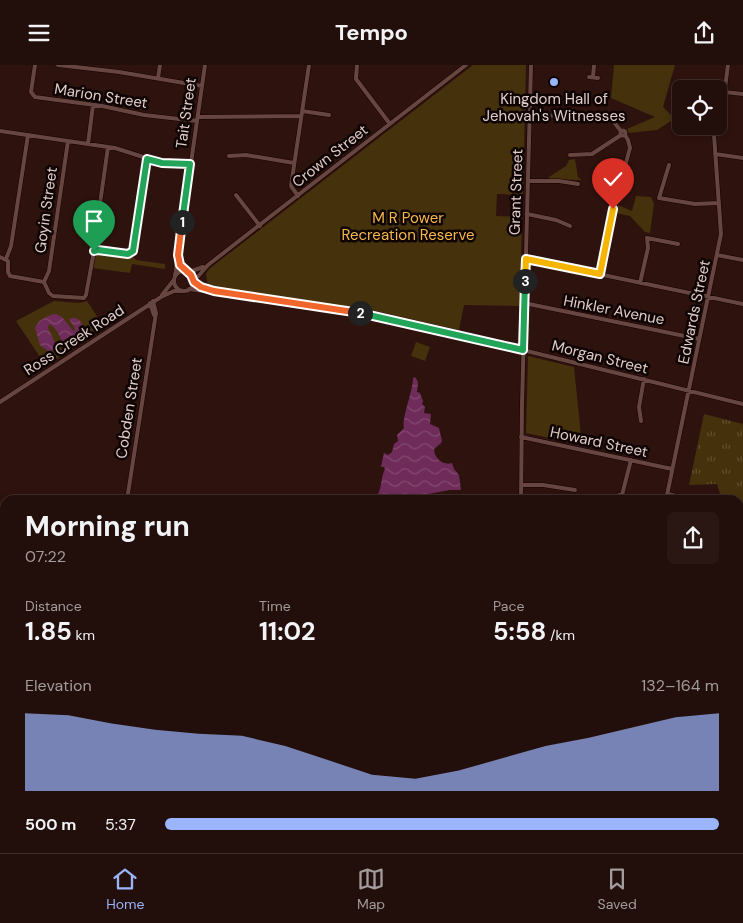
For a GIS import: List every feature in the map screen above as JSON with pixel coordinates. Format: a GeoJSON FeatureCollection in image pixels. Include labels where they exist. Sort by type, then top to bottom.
{"type":"FeatureCollection","features":[{"type":"Feature","properties":{"kind":"street","name":"Marion Street"},"geometry":{"type":"LineString","coordinates":[[35,65],[31,92],[34,97],[93,105],[144,115],[197,119],[301,116]]}},
{"type":"Feature","properties":{"kind":"street"},"geometry":{"type":"LineString","coordinates":[[58,65],[119,72],[202,86]]}},
{"type":"Feature","properties":{"kind":"street"},"geometry":{"type":"LineString","coordinates":[[119,72],[120,65]]}},
{"type":"Feature","properties":{"kind":"street"},"geometry":{"type":"LineString","coordinates":[[158,78],[160,65]]}},
{"type":"Feature","properties":{"kind":"street","name":"Tait Street"},"geometry":{"type":"LineString","coordinates":[[174,278],[176,269],[175,255],[205,65]]}},
{"type":"Feature","properties":{"kind":"street"},"geometry":{"type":"LineString","coordinates":[[298,196],[291,187],[309,65]]}},
{"type":"Feature","properties":{"kind":"street"},"geometry":{"type":"LineString","coordinates":[[357,65],[356,79],[390,123]]}},
{"type":"Feature","properties":{"kind":"street","name":"Crown Street"},"geometry":{"type":"LineString","coordinates":[[194,281],[208,265],[466,65]]}},
{"type":"Feature","properties":{"kind":"street","name":"Grant Street"},"geometry":{"type":"LineString","coordinates":[[521,495],[531,65]]}},
{"type":"Feature","properties":{"kind":"street"},"geometry":{"type":"LineString","coordinates":[[593,77],[594,65]]}},
{"type":"Feature","properties":{"kind":"street"},"geometry":{"type":"LineString","coordinates":[[726,80],[728,65]]}},
{"type":"Feature","properties":{"kind":"street"},"geometry":{"type":"LineString","coordinates":[[727,92],[743,93]]}},
{"type":"Feature","properties":{"kind":"street"},"geometry":{"type":"LineString","coordinates":[[88,144],[93,105]]}},
{"type":"Feature","properties":{"kind":"street"},"geometry":{"type":"LineString","coordinates":[[302,111],[329,115]]}},
{"type":"Feature","properties":{"kind":"street"},"geometry":{"type":"LineString","coordinates":[[529,115],[605,117],[612,120],[628,139],[630,149],[614,205],[600,274]]}},
{"type":"Feature","properties":{"kind":"street"},"geometry":{"type":"LineString","coordinates":[[0,131],[108,147],[162,163],[190,164]]}},
{"type":"Feature","properties":{"kind":"street"},"geometry":{"type":"LineString","coordinates":[[570,155],[592,154],[622,134]]}},
{"type":"Feature","properties":{"kind":"street"},"geometry":{"type":"LineString","coordinates":[[28,135],[12,246],[6,259],[8,273],[10,276],[44,282],[52,295],[80,299],[87,294],[92,254],[96,250],[95,239],[108,147]]}},
{"type":"Feature","properties":{"kind":"street","name":"Edwards Street"},"geometry":{"type":"LineString","coordinates":[[667,494],[721,234],[714,135]]}},
{"type":"Feature","properties":{"kind":"street","name":"Goyin Street"},"geometry":{"type":"LineString","coordinates":[[44,282],[49,271],[68,141]]}},
{"type":"Feature","properties":{"kind":"street"},"geometry":{"type":"LineString","coordinates":[[230,156],[246,155],[294,163]]}},
{"type":"Feature","properties":{"kind":"street"},"geometry":{"type":"LineString","coordinates":[[715,155],[743,158]]}},
{"type":"Feature","properties":{"kind":"street"},"geometry":{"type":"LineString","coordinates":[[96,250],[127,254],[133,251],[147,159]]}},
{"type":"Feature","properties":{"kind":"street"},"geometry":{"type":"LineString","coordinates":[[669,165],[659,198],[696,204],[719,203]]}},
{"type":"Feature","properties":{"kind":"street"},"geometry":{"type":"LineString","coordinates":[[528,181],[559,181],[578,184]]}},
{"type":"Feature","properties":{"kind":"street"},"geometry":{"type":"LineString","coordinates":[[236,195],[260,225]]}},
{"type":"Feature","properties":{"kind":"street"},"geometry":{"type":"LineString","coordinates":[[527,214],[556,220],[570,226]]}},
{"type":"Feature","properties":{"kind":"street","name":"Tait Street"},"geometry":{"type":"LineString","coordinates":[[181,223],[178,258],[180,265],[187,272]]}},
{"type":"Feature","properties":{"kind":"street"},"geometry":{"type":"LineString","coordinates":[[640,283],[648,248],[648,239],[678,245]]}},
{"type":"Feature","properties":{"kind":"street"},"geometry":{"type":"LineString","coordinates":[[717,255],[743,260]]}},
{"type":"Feature","properties":{"kind":"street"},"geometry":{"type":"LineString","coordinates":[[0,257],[6,259]]}},
{"type":"Feature","properties":{"kind":"street"},"geometry":{"type":"LineString","coordinates":[[526,259],[743,304]]}},
{"type":"Feature","properties":{"kind":"street","name":"Crown Street"},"geometry":{"type":"LineString","coordinates":[[187,272],[208,265]]}},
{"type":"Feature","properties":{"kind":"street"},"geometry":{"type":"LineString","coordinates":[[180,272],[187,272],[192,276],[194,281],[190,289],[174,291],[160,297],[168,290],[174,278],[180,272]]}},
{"type":"Feature","properties":{"kind":"street"},"geometry":{"type":"LineString","coordinates":[[174,278],[176,288],[182,291]]}},
{"type":"Feature","properties":{"kind":"street","name":"Morgan Street"},"geometry":{"type":"LineString","coordinates":[[194,281],[201,287],[214,291]]}},
{"type":"Feature","properties":{"kind":"street","name":"Morgan Street"},"geometry":{"type":"LineString","coordinates":[[190,289],[214,291],[367,315],[523,350],[743,404]]}},
{"type":"Feature","properties":{"kind":"street","name":"Ross Creek Road"},"geometry":{"type":"LineString","coordinates":[[0,402],[160,297]]}},
{"type":"Feature","properties":{"kind":"street","name":"Cobden Street"},"geometry":{"type":"LineString","coordinates":[[127,495],[156,311],[152,302]]}},
{"type":"Feature","properties":{"kind":"street","name":"Hinkler Avenue"},"geometry":{"type":"LineString","coordinates":[[524,303],[699,339]]}},
{"type":"Feature","properties":{"kind":"street"},"geometry":{"type":"LineString","coordinates":[[641,421],[639,407],[644,379]]}},
{"type":"Feature","properties":{"kind":"street","name":"Howard Street"},"geometry":{"type":"LineString","coordinates":[[521,437],[672,469]]}},
{"type":"Feature","properties":{"kind":"street"},"geometry":{"type":"LineString","coordinates":[[619,495],[622,495],[631,460]]}},
{"type":"Feature","properties":{"kind":"street"},"geometry":{"type":"LineString","coordinates":[[521,485],[543,485],[575,489]]}},
{"type":"Feature","properties":{"kind":"street"},"geometry":{"type":"LineString","coordinates":[[667,494],[672,495]]}},
{"type":"Feature","properties":{"kind":"green space","name":"M R Power Recreation Reserve"},"geometry":{"type":"Polygon","coordinates":[[[473,65],[526,65],[523,195],[497,194],[496,216],[522,217],[520,306],[464,305],[459,330],[372,310],[208,286],[206,274],[209,269],[473,65]]]}},
{"type":"Feature","properties":{"kind":"green space"},"geometry":{"type":"Polygon","coordinates":[[[614,65],[675,65],[663,107],[672,116],[671,121],[657,130],[629,133],[627,129],[655,117],[611,98],[614,65]]]}},
{"type":"Feature","properties":{"kind":"green space"},"geometry":{"type":"Polygon","coordinates":[[[575,159],[578,177],[582,180],[549,179],[549,177],[566,166],[569,160],[575,159]]]}},
{"type":"Feature","properties":{"kind":"green space"},"geometry":{"type":"Polygon","coordinates":[[[636,196],[651,197],[654,204],[650,233],[645,232],[630,216],[616,213],[618,205],[632,211],[636,196]]]}},
{"type":"Feature","properties":{"kind":"green space"},"geometry":{"type":"Polygon","coordinates":[[[95,253],[132,255],[136,260],[165,264],[165,269],[132,264],[130,273],[92,268],[95,253]]]}},
{"type":"Feature","properties":{"kind":"green space"},"geometry":{"type":"Polygon","coordinates":[[[54,301],[80,303],[87,301],[104,327],[46,366],[16,321],[54,301]]]}},
{"type":"Feature","properties":{"kind":"green space"},"geometry":{"type":"Polygon","coordinates":[[[416,342],[430,347],[425,361],[411,356],[416,342]]]}},
{"type":"Feature","properties":{"kind":"green space"},"geometry":{"type":"Polygon","coordinates":[[[528,356],[574,367],[582,445],[526,433],[528,356]]]}},
{"type":"Feature","properties":{"kind":"green space"},"geometry":{"type":"Polygon","coordinates":[[[704,414],[743,424],[743,495],[720,495],[717,484],[689,485],[704,414]]]}},
{"type":"Feature","properties":{"kind":"water"},"geometry":{"type":"Polygon","coordinates":[[[56,314],[62,317],[74,332],[75,329],[69,319],[76,318],[87,332],[70,343],[65,343],[58,332],[49,324],[48,328],[56,345],[54,350],[48,351],[40,345],[35,328],[44,318],[56,314]]]}},
{"type":"Feature","properties":{"kind":"water"},"geometry":{"type":"Polygon","coordinates":[[[415,377],[418,382],[417,392],[420,393],[423,401],[422,404],[425,407],[424,413],[431,414],[430,424],[439,428],[442,441],[434,449],[434,452],[440,461],[452,463],[459,475],[461,490],[422,495],[377,495],[385,469],[381,467],[384,453],[388,455],[392,452],[394,444],[398,441],[397,435],[404,428],[413,378],[415,377]]]}},
{"type":"Feature","properties":{"kind":"place","name":"Kingdom Hall of Jehovah's Witnesses"},"geometry":{"type":"Point","coordinates":[554,82]}},
{"type":"Feature","properties":{"kind":"route"},"geometry":{"type":"LineString","coordinates":[[94,251],[132,253],[147,159],[162,163],[190,164],[178,258],[181,267],[190,273],[194,282],[201,287],[214,291],[361,313],[523,350],[526,259],[600,274],[613,209]]}}]}
